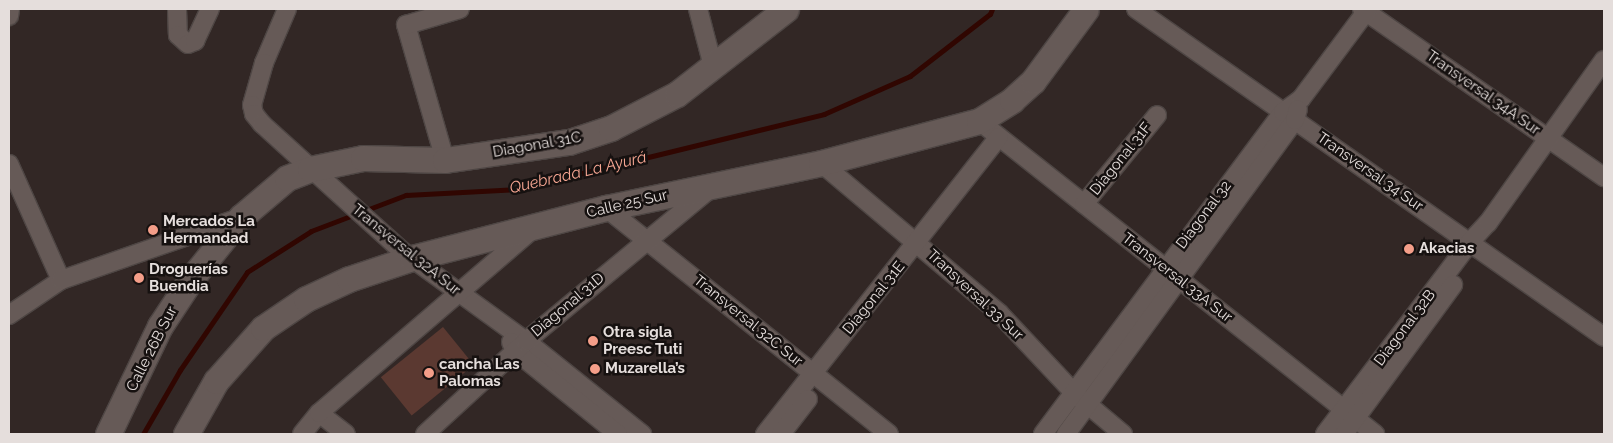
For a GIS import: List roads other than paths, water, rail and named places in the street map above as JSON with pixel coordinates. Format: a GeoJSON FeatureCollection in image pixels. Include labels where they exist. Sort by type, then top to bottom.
{"type":"FeatureCollection","features":[{"type":"Feature","properties":{"kind":"main road","name":"Diagonal 31C"},"geometry":{"type":"LineString","coordinates":[[316,175],[363,158],[445,160],[569,142],[611,128],[677,94],[786,9]]}},
{"type":"Feature","properties":{"kind":"main road","name":"Calle 25 Sur"},"geometry":{"type":"LineString","coordinates":[[186,434],[216,381],[263,328],[306,299],[404,252],[536,226],[717,183],[821,163],[979,121],[1033,81],[1086,9]]}},
{"type":"Feature","properties":{"kind":"main road","name":"Calle 26B Sur"},"geometry":{"type":"LineString","coordinates":[[108,434],[160,326],[190,278],[241,217],[288,178],[316,175]]}},
{"type":"Feature","properties":{"kind":"street"},"geometry":{"type":"LineString","coordinates":[[9,16],[10,9]]}},
{"type":"Feature","properties":{"kind":"street"},"geometry":{"type":"LineString","coordinates":[[177,9],[178,35],[188,44],[195,41],[210,9]]}},
{"type":"Feature","properties":{"kind":"street"},"geometry":{"type":"LineString","coordinates":[[287,9],[264,63],[252,105],[254,114],[262,124],[316,175]]}},
{"type":"Feature","properties":{"kind":"street"},"geometry":{"type":"LineString","coordinates":[[445,160],[406,25],[460,9]]}},
{"type":"Feature","properties":{"kind":"street"},"geometry":{"type":"LineString","coordinates":[[698,9],[713,66]]}},
{"type":"Feature","properties":{"kind":"street","name":"Transversal 34 Sur"},"geometry":{"type":"LineString","coordinates":[[1136,9],[1604,337]]}},
{"type":"Feature","properties":{"kind":"street","name":"Diagonal 32"},"geometry":{"type":"LineString","coordinates":[[1066,434],[1179,279],[1289,116],[1365,10]]}},
{"type":"Feature","properties":{"kind":"street","name":"Transversal 34A Sur"},"geometry":{"type":"LineString","coordinates":[[1365,10],[1604,177]]}},
{"type":"Feature","properties":{"kind":"street","name":"Diagonal 32B"},"geometry":{"type":"LineString","coordinates":[[1325,434],[1350,414],[1475,245],[1488,223],[1604,60]]}},
{"type":"Feature","properties":{"kind":"street","name":"Diagonal 31F"},"geometry":{"type":"LineString","coordinates":[[1084,204],[1157,115]]}},
{"type":"Feature","properties":{"kind":"street","name":"Diagonal 32"},"geometry":{"type":"LineString","coordinates":[[1044,434],[1164,268],[1289,116]]}},
{"type":"Feature","properties":{"kind":"street","name":"Transversal 33A Sur"},"geometry":{"type":"LineString","coordinates":[[979,121],[1375,434]]}},
{"type":"Feature","properties":{"kind":"street","name":"Diagonal 31E"},"geometry":{"type":"LineString","coordinates":[[765,434],[818,377],[922,247],[1004,140]]}},
{"type":"Feature","properties":{"kind":"street","name":"Transversal 33 Sur"},"geometry":{"type":"LineString","coordinates":[[821,163],[999,313],[1074,393],[1123,434]]}},
{"type":"Feature","properties":{"kind":"street"},"geometry":{"type":"LineString","coordinates":[[9,164],[60,280]]}},
{"type":"Feature","properties":{"kind":"street","name":"Transversal 32A Sur"},"geometry":{"type":"LineString","coordinates":[[316,175],[404,252],[506,328],[520,346],[618,434]]}},
{"type":"Feature","properties":{"kind":"street","name":"Diagonal 31D"},"geometry":{"type":"LineString","coordinates":[[425,434],[520,346],[717,183]]}},
{"type":"Feature","properties":{"kind":"street","name":"Transversal 32C Sur"},"geometry":{"type":"LineString","coordinates":[[606,208],[889,434]]}},
{"type":"Feature","properties":{"kind":"street"},"geometry":{"type":"LineString","coordinates":[[9,315],[60,280],[241,217]]}},
{"type":"Feature","properties":{"kind":"street"},"geometry":{"type":"LineString","coordinates":[[302,434],[319,413],[457,292],[536,226]]}},
{"type":"Feature","properties":{"kind":"street","name":"Transversal 32A Sur"},"geometry":{"type":"LineString","coordinates":[[520,346],[642,434]]}},
{"type":"Feature","properties":{"kind":"street","name":"Diagonal 31E"},"geometry":{"type":"LineString","coordinates":[[781,434],[818,377]]}},
{"type":"Feature","properties":{"kind":"street"},"geometry":{"type":"LineString","coordinates":[[319,413],[346,434]]}},
{"type":"Feature","properties":{"kind":"street","name":"Diagonal 32B"},"geometry":{"type":"LineString","coordinates":[[1344,434],[1350,414]]}},
{"type":"Feature","properties":{"kind":"waterway","name":"Quebrada La Ayurá"},"geometry":{"type":"LineString","coordinates":[[143,434],[180,370],[247,272],[311,231],[406,195],[517,189],[824,114],[910,76],[990,14],[992,9]]}},
{"type":"Feature","properties":{"kind":"place","name":"Mercados La Hermandad"},"geometry":{"type":"Point","coordinates":[153,230]}},
{"type":"Feature","properties":{"kind":"place","name":"Akacias"},"geometry":{"type":"Point","coordinates":[1409,249]}},
{"type":"Feature","properties":{"kind":"place","name":"Droguerías Buendia"},"geometry":{"type":"Point","coordinates":[139,278]}},
{"type":"Feature","properties":{"kind":"place","name":"Otra sigla Preesc Tuti"},"geometry":{"type":"Point","coordinates":[593,341]}},
{"type":"Feature","properties":{"kind":"place","name":"Muzarella’s"},"geometry":{"type":"Point","coordinates":[595,369]}},
{"type":"Feature","properties":{"kind":"place","name":"cancha Las Palomas"},"geometry":{"type":"Point","coordinates":[429,373]}}]}
